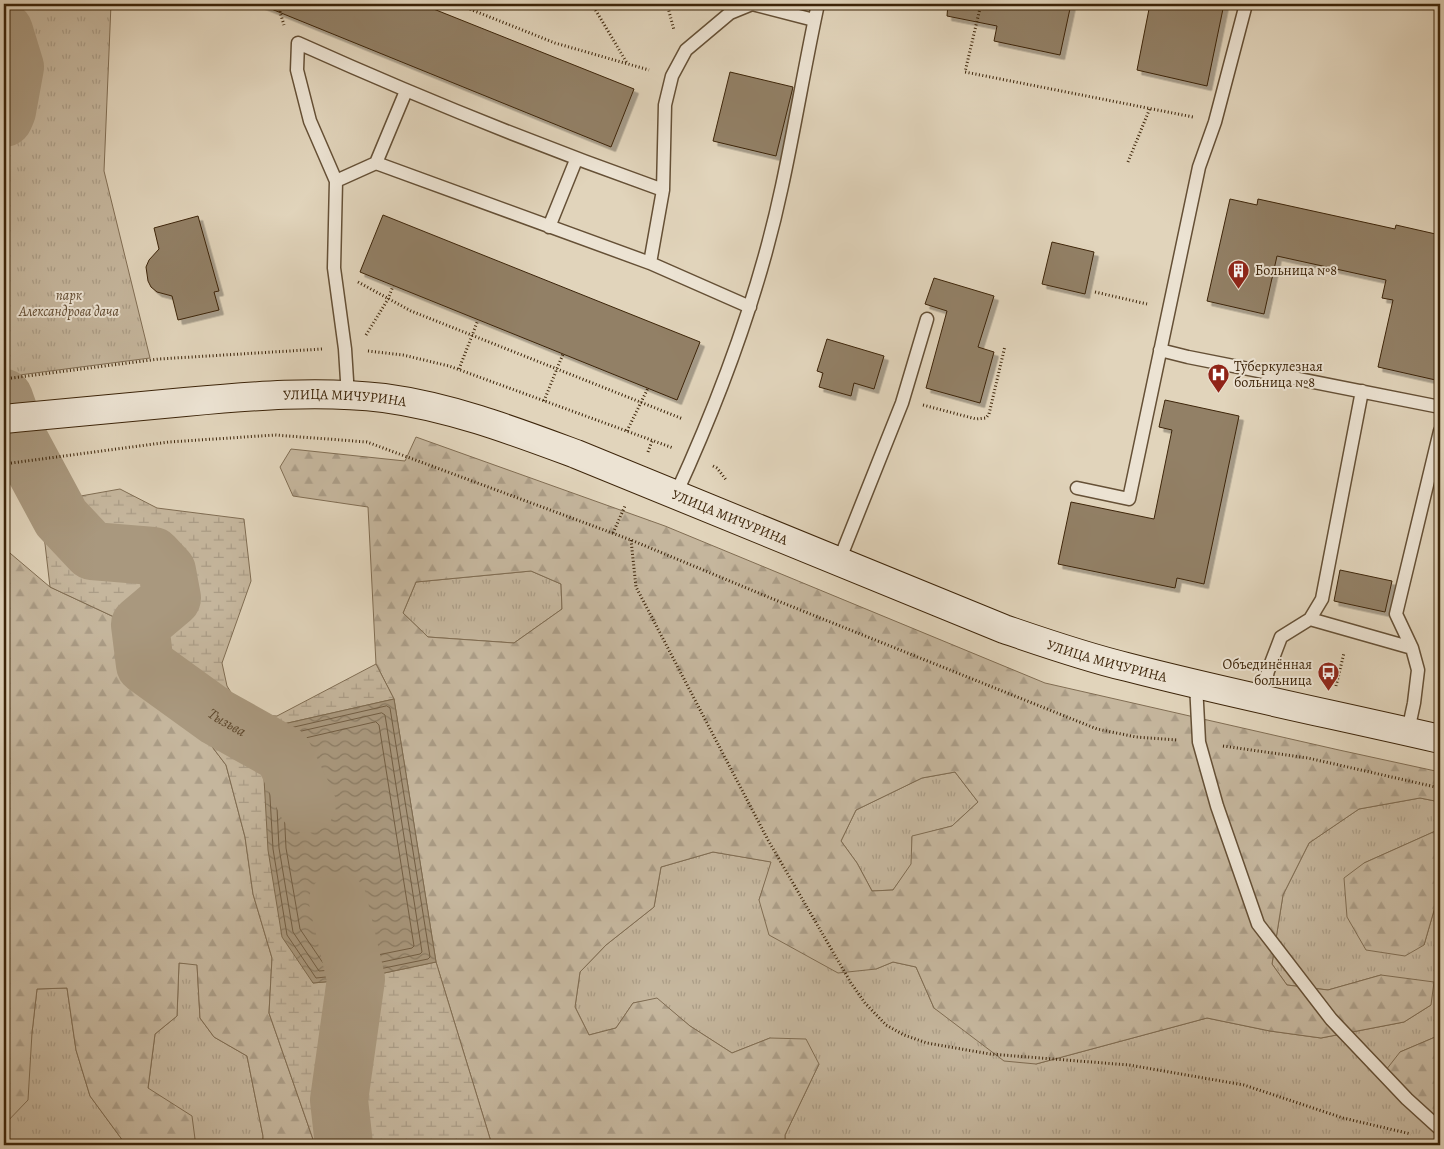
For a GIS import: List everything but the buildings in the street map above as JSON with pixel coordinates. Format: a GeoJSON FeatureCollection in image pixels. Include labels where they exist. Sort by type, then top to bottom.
{"type":"FeatureCollection","features":[{"type":"Feature","properties":{"kind":"main road","name":"УЛИЦА МИЧУРИНА"},"geometry":{"type":"LineString","coordinates":[[4,419],[272,394],[384,398],[418,404],[482,421],[576,454],[1004,629],[1072,652],[1196,684],[1440,739]]}},
{"type":"Feature","properties":{"kind":"lane"},"geometry":{"type":"LineString","coordinates":[[650,263],[663,190],[665,105],[672,76],[686,50],[730,13],[752,4],[814,20]]}},
{"type":"Feature","properties":{"kind":"lane"},"geometry":{"type":"LineString","coordinates":[[676,494],[694,455],[750,307],[782,188],[818,4]]}},
{"type":"Feature","properties":{"kind":"lane"},"geometry":{"type":"LineString","coordinates":[[1077,488],[1129,499],[1199,167],[1215,122],[1246,4]]}},
{"type":"Feature","properties":{"kind":"lane"},"geometry":{"type":"LineString","coordinates":[[348,396],[345,349],[334,268],[336,181],[310,120],[297,70],[298,43],[406,91],[576,160],[663,190]]}},
{"type":"Feature","properties":{"kind":"lane"},"geometry":{"type":"LineString","coordinates":[[336,181],[376,163],[406,91]]}},
{"type":"Feature","properties":{"kind":"lane"},"geometry":{"type":"LineString","coordinates":[[549,227],[576,160]]}},
{"type":"Feature","properties":{"kind":"lane"},"geometry":{"type":"LineString","coordinates":[[376,163],[650,263],[750,307]]}},
{"type":"Feature","properties":{"kind":"lane"},"geometry":{"type":"LineString","coordinates":[[839,561],[904,400],[927,319]]}},
{"type":"Feature","properties":{"kind":"lane"},"geometry":{"type":"LineString","coordinates":[[1160,350],[1440,407]]}},
{"type":"Feature","properties":{"kind":"lane"},"geometry":{"type":"LineString","coordinates":[[1262,698],[1268,671],[1281,637],[1310,619],[1322,599],[1362,391]]}},
{"type":"Feature","properties":{"kind":"lane"},"geometry":{"type":"LineString","coordinates":[[1408,731],[1418,670],[1412,648],[1396,614],[1440,431]]}},
{"type":"Feature","properties":{"kind":"lane"},"geometry":{"type":"LineString","coordinates":[[1310,619],[1412,648]]}},
{"type":"Feature","properties":{"kind":"lane"},"geometry":{"type":"LineString","coordinates":[[1196,684],[1199,742],[1217,806],[1258,924],[1331,1019],[1406,1099],[1440,1129]]}},
{"type":"Feature","properties":{"kind":"path"},"geometry":{"type":"LineString","coordinates":[[457,4],[554,43],[672,76]]}},
{"type":"Feature","properties":{"kind":"path"},"geometry":{"type":"LineString","coordinates":[[592,4],[627,64]]}},
{"type":"Feature","properties":{"kind":"path"},"geometry":{"type":"LineString","coordinates":[[981,4],[965,72],[1215,122]]}},
{"type":"Feature","properties":{"kind":"path"},"geometry":{"type":"LineString","coordinates":[[1128,162],[1150,108]]}},
{"type":"Feature","properties":{"kind":"path"},"geometry":{"type":"LineString","coordinates":[[334,268],[410,311],[687,421]]}},
{"type":"Feature","properties":{"kind":"path"},"geometry":{"type":"LineString","coordinates":[[361,343],[388,299],[393,286]]}},
{"type":"Feature","properties":{"kind":"path"},"geometry":{"type":"LineString","coordinates":[[1095,292],[1169,309]]}},
{"type":"Feature","properties":{"kind":"path"},"geometry":{"type":"LineString","coordinates":[[459,369],[478,320]]}},
{"type":"Feature","properties":{"kind":"path"},"geometry":{"type":"LineString","coordinates":[[904,400],[976,419],[986,418],[989,414],[1005,346]]}},
{"type":"Feature","properties":{"kind":"path"},"geometry":{"type":"LineString","coordinates":[[544,400],[563,354]]}},
{"type":"Feature","properties":{"kind":"path"},"geometry":{"type":"LineString","coordinates":[[4,379],[159,359]]}},
{"type":"Feature","properties":{"kind":"path"},"geometry":{"type":"LineString","coordinates":[[627,431],[648,388]]}},
{"type":"Feature","properties":{"kind":"path"},"geometry":{"type":"LineString","coordinates":[[4,464],[169,442],[275,435],[367,442],[631,540],[773,600],[1097,729],[1136,737],[1199,742],[1308,758],[1439,787],[1440,770]]}},
{"type":"Feature","properties":{"kind":"path"},"geometry":{"type":"LineString","coordinates":[[631,540],[636,587],[768,840],[851,983],[865,1003],[886,1025],[904,1035],[927,1043],[990,1054],[1129,1064],[1244,1085],[1343,1118],[1419,1136]]}},
{"type":"Feature","properties":{"kind":"green space","name":"парк Александрова дача"},"geometry":{"type":"Polygon","coordinates":[[[4,4],[111,4],[104,171],[150,358],[4,377],[4,4]]]}},
{"type":"Feature","properties":{"kind":"green space"},"geometry":{"type":"Polygon","coordinates":[[[416,437],[665,526],[1045,683],[1440,772],[1440,802],[1420,798],[1359,809],[1309,843],[1283,895],[1272,964],[1287,985],[1328,990],[1381,975],[1434,982],[1431,1005],[1404,1022],[1321,1038],[1270,1031],[1207,1018],[1036,1064],[1004,1061],[934,1008],[916,967],[893,962],[876,969],[838,973],[769,935],[759,900],[771,862],[713,852],[661,867],[654,907],[606,945],[580,972],[575,1007],[589,1035],[616,1028],[633,1003],[657,998],[690,1026],[732,1053],[770,1038],[806,1039],[819,1064],[785,1135],[785,1145],[492,1145],[436,962],[394,699],[376,664],[368,507],[293,496],[280,467],[291,449],[405,461],[416,437]],[[531,571],[416,582],[403,613],[428,637],[514,643],[562,609],[561,584],[531,571]],[[955,772],[922,778],[856,810],[841,841],[857,863],[872,891],[893,890],[911,864],[912,836],[952,826],[978,802],[955,772]]]}},
{"type":"Feature","properties":{"kind":"green space"},"geometry":{"type":"Polygon","coordinates":[[[120,489],[157,508],[244,519],[251,581],[222,663],[227,686],[245,715],[277,716],[376,664],[394,699],[279,725],[313,983],[356,979],[436,962],[492,1145],[315,1145],[269,1013],[272,958],[253,894],[245,837],[226,765],[197,727],[149,685],[127,623],[50,587],[45,544],[36,504],[120,489]]]}},
{"type":"Feature","properties":{"kind":"green space"},"geometry":{"type":"Polygon","coordinates":[[[4,548],[50,587],[127,623],[149,685],[197,727],[226,765],[245,837],[253,894],[272,958],[269,1013],[315,1145],[263,1145],[263,1136],[247,1056],[214,1037],[200,1018],[197,965],[179,963],[177,1016],[155,1034],[148,1088],[192,1116],[195,1139],[193,1145],[126,1145],[90,1096],[76,1050],[67,988],[37,989],[28,1100],[4,1125],[4,548]]]}},
{"type":"Feature","properties":{"kind":"green space"},"geometry":{"type":"Polygon","coordinates":[[[531,571],[561,584],[562,609],[514,643],[428,637],[403,613],[416,582],[531,571]]]}},
{"type":"Feature","properties":{"kind":"green space"},"geometry":{"type":"Polygon","coordinates":[[[955,772],[978,802],[952,826],[912,837],[912,864],[893,890],[872,891],[857,863],[841,841],[856,810],[922,778],[955,772]]]}},
{"type":"Feature","properties":{"kind":"green space"},"geometry":{"type":"Polygon","coordinates":[[[1420,798],[1440,802],[1440,829],[1364,863],[1424,945],[1435,907],[1440,902],[1440,1035],[1400,1052],[1440,1125],[1440,1145],[785,1145],[785,1135],[819,1064],[770,1038],[732,1053],[690,1026],[657,999],[633,1003],[616,1028],[589,1035],[575,1007],[580,972],[606,945],[654,907],[661,867],[713,852],[772,862],[759,900],[876,969],[893,962],[916,967],[934,1008],[1036,1064],[1207,1018],[1270,1031],[1321,1038],[1404,1022],[1431,1005],[1381,975],[1328,990],[1287,985],[1272,964],[1283,895],[1309,843],[1359,809],[1420,798]]]}},
{"type":"Feature","properties":{"kind":"green space"},"geometry":{"type":"Polygon","coordinates":[[[1440,829],[1440,902],[1435,907],[1424,945],[1405,956],[1366,950],[1347,917],[1344,878],[1364,863],[1440,829]]]}},
{"type":"Feature","properties":{"kind":"green space"},"geometry":{"type":"Polygon","coordinates":[[[179,963],[197,964],[200,1018],[214,1037],[247,1056],[263,1136],[263,1145],[193,1145],[195,1139],[148,1089],[155,1034],[177,1016],[179,963]]]}},
{"type":"Feature","properties":{"kind":"green space"},"geometry":{"type":"Polygon","coordinates":[[[67,988],[76,1050],[90,1096],[126,1145],[4,1145],[4,1125],[8,1120],[32,1033],[37,989],[67,988]]]}},
{"type":"Feature","properties":{"kind":"green space"},"geometry":{"type":"Polygon","coordinates":[[[1440,1035],[1440,1125],[1386,1070],[1400,1052],[1440,1035]]]}},
{"type":"Feature","properties":{"kind":"water"},"geometry":{"type":"Polygon","coordinates":[[[394,699],[436,962],[356,979],[313,983],[282,937],[268,850],[262,742],[279,725],[394,699]]]}},
{"type":"Feature","properties":{"kind":"waterway","name":"Тызьва"},"geometry":{"type":"LineString","coordinates":[[4,31],[15,67],[4,118]]}},
{"type":"Feature","properties":{"kind":"waterway","name":"Тызьва"},"geometry":{"type":"LineString","coordinates":[[4,398],[18,438],[61,518],[92,551],[153,556],[167,571],[172,598],[140,625],[145,665],[217,717],[283,754],[307,804]]}},
{"type":"Feature","properties":{"kind":"waterway","name":"Тызьва"},"geometry":{"type":"LineString","coordinates":[[338,901],[356,979],[339,1100],[344,1145]]}},
{"type":"Feature","properties":{"kind":"place","name":"Больница №8"},"geometry":{"type":"Point","coordinates":[1239,289]}},
{"type":"Feature","properties":{"kind":"place","name":"Туберкулезная больница №8"},"geometry":{"type":"Point","coordinates":[1218,393]}},
{"type":"Feature","properties":{"kind":"place","name":"Объединённая больница"},"geometry":{"type":"Point","coordinates":[1328,691]}}]}
